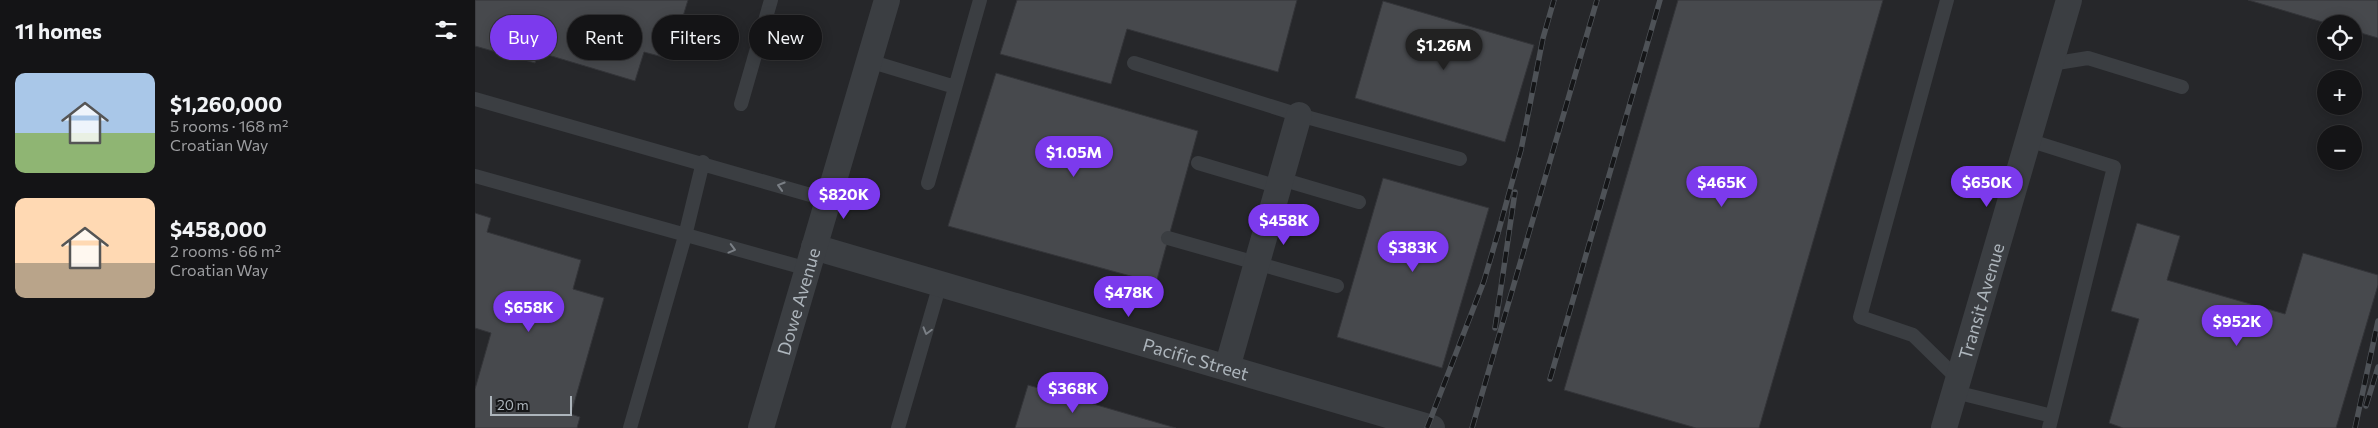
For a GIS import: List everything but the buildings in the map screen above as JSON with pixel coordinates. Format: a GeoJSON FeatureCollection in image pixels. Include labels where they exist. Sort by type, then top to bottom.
{"type":"FeatureCollection","features":[{"type":"Feature","properties":{"kind":"street","name":"Dowe Avenue"},"geometry":{"type":"LineString","coordinates":[[761,428],[887,0]]}},
{"type":"Feature","properties":{"kind":"street","name":"Transit Avenue"},"geometry":{"type":"LineString","coordinates":[[1944,428],[2069,0]]}},
{"type":"Feature","properties":{"kind":"street"},"geometry":{"type":"LineString","coordinates":[[1227,368],[1299,115]]}},
{"type":"Feature","properties":{"kind":"street","name":"Pacific Street"},"geometry":{"type":"LineString","coordinates":[[811,258],[940,284],[1432,428]]}},
{"type":"Feature","properties":{"kind":"lane"},"geometry":{"type":"LineString","coordinates":[[741,104],[771,0]]}},
{"type":"Feature","properties":{"kind":"lane"},"geometry":{"type":"LineString","coordinates":[[1947,0],[1860,317],[1913,335],[1957,385],[2051,422],[2115,168],[2028,140]]}},
{"type":"Feature","properties":{"kind":"lane"},"geometry":{"type":"LineString","coordinates":[[928,183],[955,87],[976,1]]}},
{"type":"Feature","properties":{"kind":"lane"},"geometry":{"type":"LineString","coordinates":[[2051,64],[2088,58],[2182,87]]}},
{"type":"Feature","properties":{"kind":"lane"},"geometry":{"type":"LineString","coordinates":[[869,61],[955,87]]}},
{"type":"Feature","properties":{"kind":"lane"},"geometry":{"type":"LineString","coordinates":[[1134,62],[1299,115],[1460,158]]}},
{"type":"Feature","properties":{"kind":"lane"},"geometry":{"type":"LineString","coordinates":[[475,99],[703,162],[828,200]]}},
{"type":"Feature","properties":{"kind":"lane"},"geometry":{"type":"LineString","coordinates":[[630,428],[685,236],[703,162]]}},
{"type":"Feature","properties":{"kind":"lane"},"geometry":{"type":"LineString","coordinates":[[1197,163],[1359,202]]}},
{"type":"Feature","properties":{"kind":"lane"},"geometry":{"type":"LineString","coordinates":[[475,176],[685,236],[811,258]]}},
{"type":"Feature","properties":{"kind":"lane"},"geometry":{"type":"LineString","coordinates":[[1169,238],[1337,286]]}},
{"type":"Feature","properties":{"kind":"lane"},"geometry":{"type":"LineString","coordinates":[[899,428],[940,284]]}},
{"type":"Feature","properties":{"kind":"shaded area"},"geometry":{"type":"Polygon","coordinates":[[[475,0],[2378,0],[2378,428],[475,428],[475,0]]]}},
{"type":"Feature","properties":{"kind":"railway"},"geometry":{"type":"LineString","coordinates":[[1427,428],[1484,281],[1521,150],[1543,38],[1554,0]]}},
{"type":"Feature","properties":{"kind":"railway"},"geometry":{"type":"LineString","coordinates":[[1472,428],[1597,0]]}},
{"type":"Feature","properties":{"kind":"railway"},"geometry":{"type":"LineString","coordinates":[[1550,379],[1660,0]]}},
{"type":"Feature","properties":{"kind":"railway"},"geometry":{"type":"LineString","coordinates":[[1495,328],[1515,192]]}},
{"type":"Feature","properties":{"kind":"railway"},"geometry":{"type":"LineString","coordinates":[[2355,428],[2378,321]]}},
{"type":"Feature","properties":{"kind":"railway"},"geometry":{"type":"LineString","coordinates":[[2366,406],[2378,367]]}}]}
